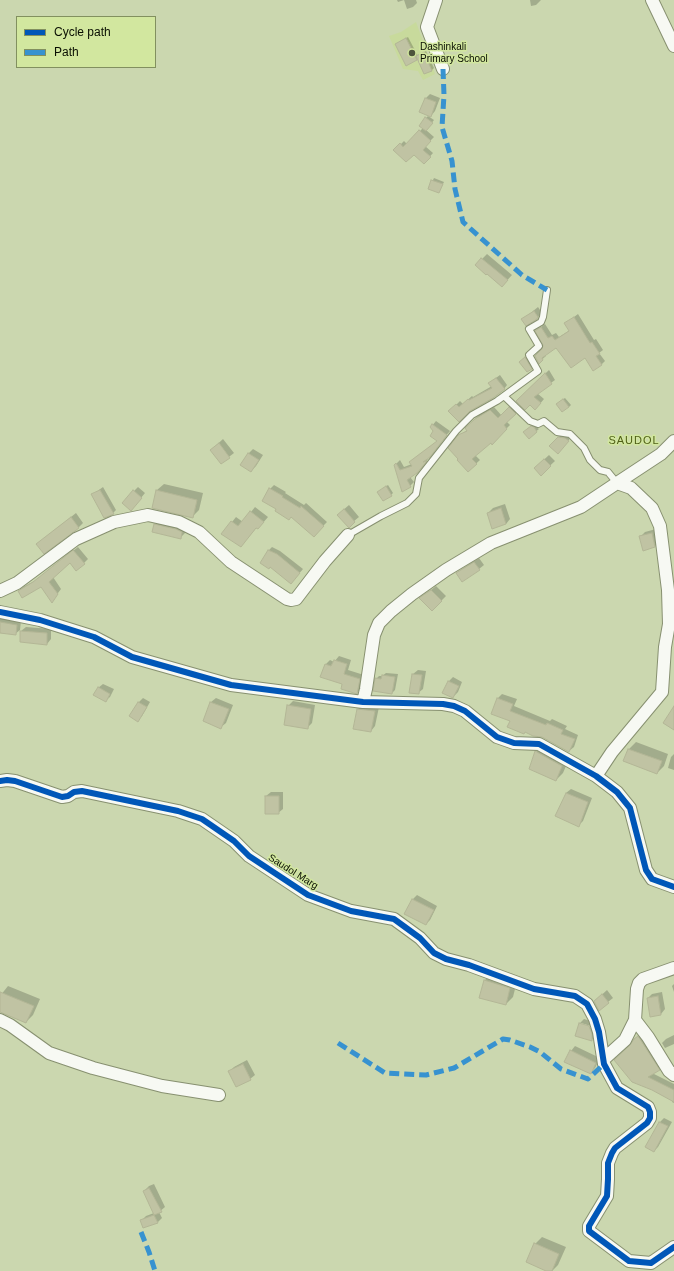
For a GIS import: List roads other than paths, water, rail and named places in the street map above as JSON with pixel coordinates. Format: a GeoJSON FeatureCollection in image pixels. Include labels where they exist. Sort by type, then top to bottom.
{"type":"FeatureCollection","features":[{"type":"Feature","properties":{"kind":"street"},"geometry":{"type":"LineString","coordinates":[[436,0],[427,26],[443,69]]}},
{"type":"Feature","properties":{"kind":"street"},"geometry":{"type":"LineString","coordinates":[[652,0],[674,46]]}},
{"type":"Feature","properties":{"kind":"street"},"geometry":{"type":"LineString","coordinates":[[363,702],[374,635],[379,623],[391,611],[446,570],[491,543],[581,508],[660,454],[674,441]]}},
{"type":"Feature","properties":{"kind":"street"},"geometry":{"type":"LineString","coordinates":[[596,776],[612,752],[662,692],[665,647],[669,624],[668,590],[660,526],[652,508],[631,488],[617,483]]}},
{"type":"Feature","properties":{"kind":"street"},"geometry":{"type":"LineString","coordinates":[[0,590],[17,583],[76,539],[114,522],[148,514],[179,522],[199,532],[231,562],[287,599],[292,600],[296,599],[324,561],[348,535]]}},
{"type":"Feature","properties":{"kind":"street"},"geometry":{"type":"LineString","coordinates":[[0,612],[40,620],[94,637],[132,657],[231,685],[363,702],[443,704],[454,706],[465,711],[497,737],[514,743],[539,744],[596,776],[617,792],[630,808],[646,870],[652,879],[674,887]]}},
{"type":"Feature","properties":{"kind":"street","name":"Saudol Marg"},"geometry":{"type":"LineString","coordinates":[[0,781],[15,781],[62,797],[68,796],[74,792],[82,791],[178,811],[202,819],[234,841],[248,856],[308,895],[351,911],[394,919],[420,938],[434,953],[446,959],[469,965],[534,989],[575,996],[587,1004],[595,1019],[599,1032],[604,1064],[617,1088],[648,1107],[650,1112],[650,1118],[647,1123],[616,1148],[612,1154],[608,1163],[607,1196],[589,1226],[589,1231],[629,1261],[651,1263],[674,1247]]}},
{"type":"Feature","properties":{"kind":"street"},"geometry":{"type":"LineString","coordinates":[[604,1059],[624,1040],[635,1020],[637,989],[639,983],[643,979],[674,968]]}},
{"type":"Feature","properties":{"kind":"street"},"geometry":{"type":"LineString","coordinates":[[0,1020],[10,1025],[49,1053],[56,1056],[93,1068],[162,1086],[219,1095]]}},
{"type":"Feature","properties":{"kind":"street"},"geometry":{"type":"LineString","coordinates":[[635,1020],[648,1037],[669,1071],[674,1075]]}},
{"type":"Feature","properties":{"kind":"lane"},"geometry":{"type":"LineString","coordinates":[[348,535],[407,503],[416,494],[419,478],[456,431],[472,416],[504,396],[538,371],[529,355],[539,346],[529,329],[541,322],[548,290]]}},
{"type":"Feature","properties":{"kind":"lane"},"geometry":{"type":"LineString","coordinates":[[504,396],[530,421],[538,424],[544,421],[557,432],[570,434],[584,448],[590,460],[600,470],[608,472],[617,483]]}},
{"type":"Feature","properties":{"kind":"place","name":"Dashinkali Primary School"},"geometry":{"type":"Point","coordinates":[412,53]}},
{"type":"Feature","properties":{"kind":"district","name":"SAUDOL"},"geometry":{"type":"Point","coordinates":[634,441]}}]}
